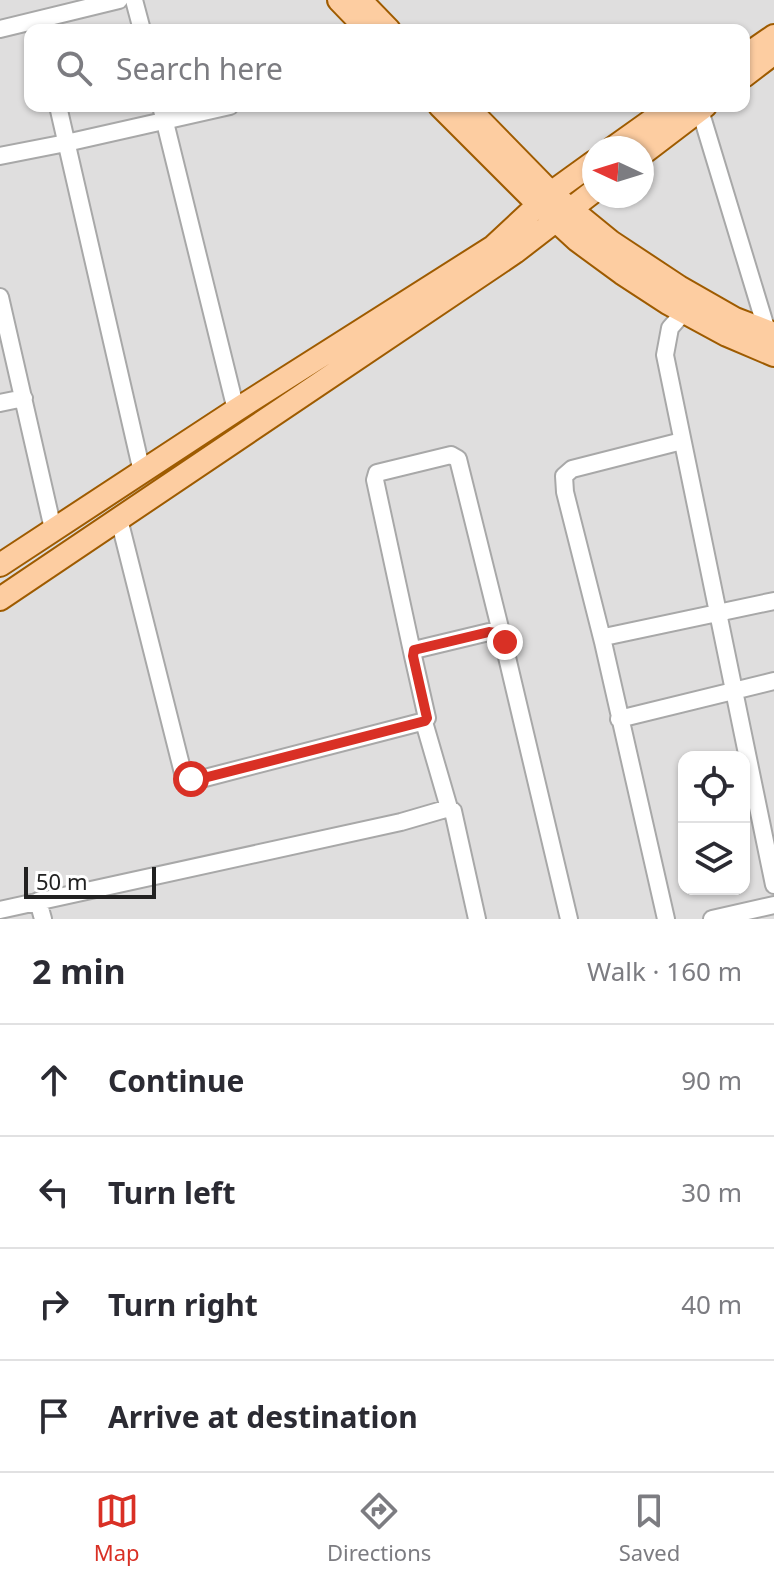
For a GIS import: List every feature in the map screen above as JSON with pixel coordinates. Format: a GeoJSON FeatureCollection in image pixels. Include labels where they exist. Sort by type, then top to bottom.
{"type":"FeatureCollection","features":[{"type":"Feature","properties":{"kind":"main road"},"geometry":{"type":"LineString","coordinates":[[339,0],[361,24]]}},
{"type":"Feature","properties":{"kind":"main road"},"geometry":{"type":"LineString","coordinates":[[360,0],[383,24]]}},
{"type":"Feature","properties":{"kind":"main road"},"geometry":{"type":"LineString","coordinates":[[750,53],[774,36]]}},
{"type":"Feature","properties":{"kind":"main road"},"geometry":{"type":"LineString","coordinates":[[750,71],[774,53]]}},
{"type":"Feature","properties":{"kind":"main road"},"geometry":{"type":"LineString","coordinates":[[447,112],[554,207],[679,287],[735,319],[770,332]]}},
{"type":"Feature","properties":{"kind":"main road"},"geometry":{"type":"LineString","coordinates":[[471,112],[554,207],[577,240],[684,312],[774,355]]}},
{"type":"Feature","properties":{"kind":"main road"},"geometry":{"type":"LineString","coordinates":[[630,136],[664,112]]}},
{"type":"Feature","properties":{"kind":"main road"},"geometry":{"type":"LineString","coordinates":[[654,145],[697,112]]}},
{"type":"Feature","properties":{"kind":"main road"},"geometry":{"type":"LineString","coordinates":[[0,599],[515,252],[582,176]]}},
{"type":"Feature","properties":{"kind":"main road"},"geometry":{"type":"LineString","coordinates":[[0,565],[554,207],[582,196]]}},
{"type":"Feature","properties":{"kind":"street"},"geometry":{"type":"LineString","coordinates":[[42,24],[119,0]]}},
{"type":"Feature","properties":{"kind":"street"},"geometry":{"type":"LineString","coordinates":[[134,0],[140,24]]}},
{"type":"Feature","properties":{"kind":"street"},"geometry":{"type":"LineString","coordinates":[[0,29],[24,27]]}},
{"type":"Feature","properties":{"kind":"street"},"geometry":{"type":"LineString","coordinates":[[59,112],[142,472]]}},
{"type":"Feature","properties":{"kind":"street"},"geometry":{"type":"LineString","coordinates":[[703,112],[770,332]]}},
{"type":"Feature","properties":{"kind":"street"},"geometry":{"type":"LineString","coordinates":[[0,156],[66,143],[162,114],[236,410]]}},
{"type":"Feature","properties":{"kind":"street"},"geometry":{"type":"LineString","coordinates":[[0,297],[53,529]]}},
{"type":"Feature","properties":{"kind":"street"},"geometry":{"type":"LineString","coordinates":[[684,312],[670,328],[665,355],[774,885]]}},
{"type":"Feature","properties":{"kind":"street"},"geometry":{"type":"LineString","coordinates":[[0,403],[24,398]]}},
{"type":"Feature","properties":{"kind":"street"},"geometry":{"type":"LineString","coordinates":[[666,919],[603,642],[565,492],[564,476],[572,469],[682,441]]}},
{"type":"Feature","properties":{"kind":"street"},"geometry":{"type":"LineString","coordinates":[[477,919],[453,811],[449,808],[424,722],[427,718],[375,480],[377,473],[451,455],[458,459],[569,919]]}},
{"type":"Feature","properties":{"kind":"street"},"geometry":{"type":"LineString","coordinates":[[119,519],[183,773],[187,778],[196,780],[424,722]]}},
{"type":"Feature","properties":{"kind":"street"},"geometry":{"type":"LineString","coordinates":[[603,642],[609,636],[774,601]]}},
{"type":"Feature","properties":{"kind":"street"},"geometry":{"type":"LineString","coordinates":[[413,656],[414,650],[427,645],[489,632],[502,636]]}},
{"type":"Feature","properties":{"kind":"street"},"geometry":{"type":"LineString","coordinates":[[619,719],[774,681]]}},
{"type":"Feature","properties":{"kind":"street"},"geometry":{"type":"LineString","coordinates":[[0,910],[401,822],[449,808]]}},
{"type":"Feature","properties":{"kind":"street"},"geometry":{"type":"LineString","coordinates":[[38,901],[43,919]]}},
{"type":"Feature","properties":{"kind":"street"},"geometry":{"type":"LineString","coordinates":[[712,919],[774,905]]}},
{"type":"Feature","properties":{"kind":"shaded area"},"geometry":{"type":"Polygon","coordinates":[[[0,0],[774,0],[774,919],[0,919],[0,0]]]}},
{"type":"Feature","properties":{"kind":"route"},"geometry":{"type":"LineString","coordinates":[[191,779],[425,721],[427,718],[414,650],[489,632],[500,633],[505,642]]}}]}
